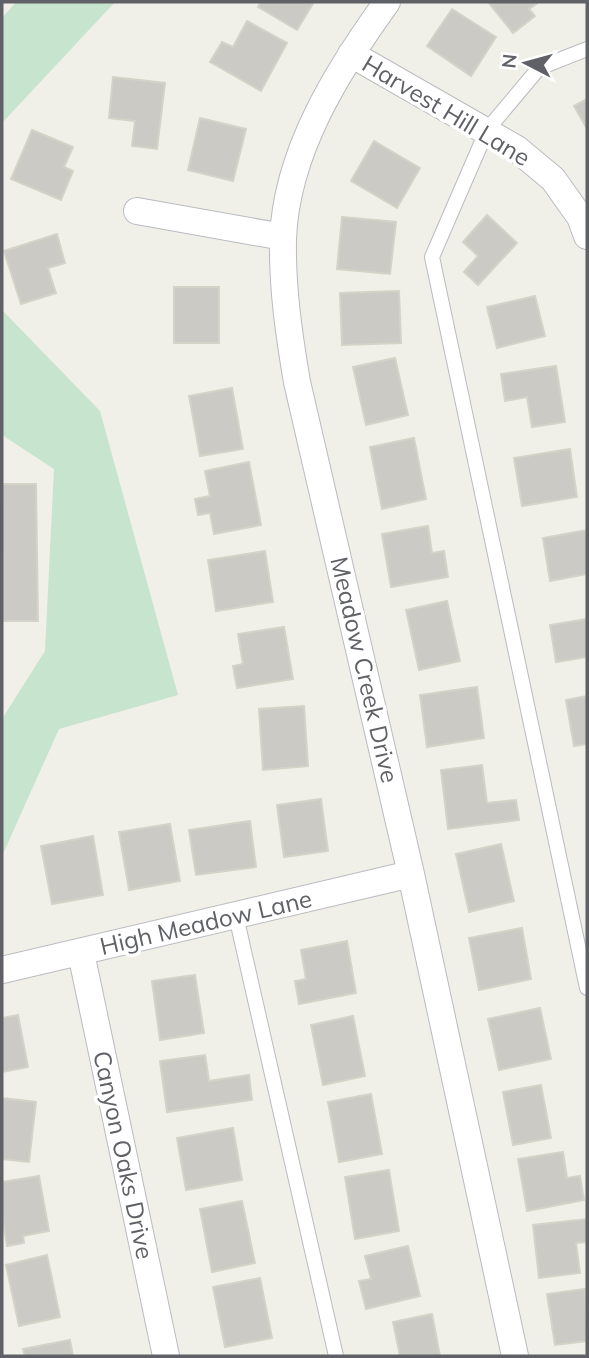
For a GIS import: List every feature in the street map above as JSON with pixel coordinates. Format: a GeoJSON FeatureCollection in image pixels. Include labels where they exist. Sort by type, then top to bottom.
{"type":"FeatureCollection","features":[{"type":"Feature","properties":{"kind":"street","name":"Meadow Creek Drive"},"geometry":{"type":"LineString","coordinates":[[387,2],[351,54],[319,111],[292,181],[283,237],[286,311],[297,382],[411,874],[514,1356]]}},
{"type":"Feature","properties":{"kind":"street","name":"Harvest Hill Lane"},"geometry":{"type":"LineString","coordinates":[[351,54],[517,149],[553,179],[580,217],[587,236]]}},
{"type":"Feature","properties":{"kind":"street"},"geometry":{"type":"LineString","coordinates":[[137,211],[283,237]]}},
{"type":"Feature","properties":{"kind":"street","name":"High Meadow Lane"},"geometry":{"type":"LineString","coordinates":[[2,970],[411,874]]}},
{"type":"Feature","properties":{"kind":"street","name":"Canyon Oaks Drive"},"geometry":{"type":"LineString","coordinates":[[81,953],[166,1356]]}},
{"type":"Feature","properties":{"kind":"lane"},"geometry":{"type":"LineString","coordinates":[[587,49],[539,68],[487,130],[432,257],[587,988]]}},
{"type":"Feature","properties":{"kind":"lane"},"geometry":{"type":"LineString","coordinates":[[236,916],[336,1356]]}},
{"type":"Feature","properties":{"kind":"green space"},"geometry":{"type":"Polygon","coordinates":[[[16,2],[115,2],[2,123],[2,18],[16,2]]]}},
{"type":"Feature","properties":{"kind":"green space"},"geometry":{"type":"Polygon","coordinates":[[[2,310],[100,411],[178,695],[59,729],[2,856],[2,719],[45,651],[54,469],[2,435],[2,310]]]}},
{"type":"Feature","properties":{"kind":"building"},"geometry":{"type":"Polygon","coordinates":[[[261,2],[314,2],[297,30],[258,7],[261,2]]]}},
{"type":"Feature","properties":{"kind":"building"},"geometry":{"type":"Polygon","coordinates":[[[488,2],[539,2],[529,9],[535,16],[513,33],[488,2]]]}},
{"type":"Feature","properties":{"kind":"building"},"geometry":{"type":"Polygon","coordinates":[[[452,9],[496,37],[471,76],[427,46],[452,9]]]}},
{"type":"Feature","properties":{"kind":"building"},"geometry":{"type":"Polygon","coordinates":[[[247,21],[287,43],[261,91],[210,62],[222,42],[233,47],[247,21]]]}},
{"type":"Feature","properties":{"kind":"building"},"geometry":{"type":"Polygon","coordinates":[[[113,77],[165,83],[157,149],[132,146],[135,121],[109,118],[113,77]]]}},
{"type":"Feature","properties":{"kind":"building"},"geometry":{"type":"Polygon","coordinates":[[[587,99],[587,129],[574,106],[587,99]]]}},
{"type":"Feature","properties":{"kind":"building"},"geometry":{"type":"Polygon","coordinates":[[[200,118],[246,129],[233,181],[188,170],[200,118]]]}},
{"type":"Feature","properties":{"kind":"building"},"geometry":{"type":"Polygon","coordinates":[[[32,130],[73,147],[64,167],[73,171],[61,200],[11,179],[32,130]]]}},
{"type":"Feature","properties":{"kind":"building"},"geometry":{"type":"Polygon","coordinates":[[[374,141],[420,168],[397,208],[351,181],[374,141]]]}},
{"type":"Feature","properties":{"kind":"building"},"geometry":{"type":"Polygon","coordinates":[[[487,215],[517,243],[478,285],[464,272],[478,256],[463,242],[487,215]]]}},
{"type":"Feature","properties":{"kind":"building"},"geometry":{"type":"Polygon","coordinates":[[[342,217],[396,222],[390,274],[337,269],[342,217]]]}},
{"type":"Feature","properties":{"kind":"building"},"geometry":{"type":"Polygon","coordinates":[[[57,234],[65,263],[48,268],[56,293],[21,304],[4,251],[57,234]]]}},
{"type":"Feature","properties":{"kind":"building"},"geometry":{"type":"Polygon","coordinates":[[[174,287],[219,287],[219,343],[174,343],[174,287]]]}},
{"type":"Feature","properties":{"kind":"building"},"geometry":{"type":"Polygon","coordinates":[[[399,291],[401,343],[342,345],[340,293],[399,291]]]}},
{"type":"Feature","properties":{"kind":"building"},"geometry":{"type":"Polygon","coordinates":[[[535,296],[545,336],[497,348],[487,307],[535,296]]]}},
{"type":"Feature","properties":{"kind":"building"},"geometry":{"type":"Polygon","coordinates":[[[395,358],[408,415],[366,425],[353,367],[395,358]]]}},
{"type":"Feature","properties":{"kind":"building"},"geometry":{"type":"Polygon","coordinates":[[[556,366],[565,422],[532,427],[527,397],[505,401],[501,374],[556,366]]]}},
{"type":"Feature","properties":{"kind":"building"},"geometry":{"type":"Polygon","coordinates":[[[232,388],[243,449],[200,456],[189,396],[232,388]]]}},
{"type":"Feature","properties":{"kind":"building"},"geometry":{"type":"Polygon","coordinates":[[[414,438],[426,499],[382,509],[370,447],[414,438]]]}},
{"type":"Feature","properties":{"kind":"building"},"geometry":{"type":"Polygon","coordinates":[[[570,449],[577,497],[522,506],[514,458],[570,449]]]}},
{"type":"Feature","properties":{"kind":"building"},"geometry":{"type":"Polygon","coordinates":[[[249,462],[261,525],[214,534],[210,513],[198,515],[195,499],[210,496],[205,471],[249,462]]]}},
{"type":"Feature","properties":{"kind":"building"},"geometry":{"type":"Polygon","coordinates":[[[2,484],[36,484],[38,621],[3,621],[2,484]]]}},
{"type":"Feature","properties":{"kind":"building"},"geometry":{"type":"Polygon","coordinates":[[[428,526],[432,553],[444,551],[448,577],[391,587],[382,534],[428,526]]]}},
{"type":"Feature","properties":{"kind":"building"},"geometry":{"type":"Polygon","coordinates":[[[587,530],[587,574],[550,581],[543,538],[587,530]]]}},
{"type":"Feature","properties":{"kind":"building"},"geometry":{"type":"Polygon","coordinates":[[[265,551],[273,602],[216,611],[208,560],[265,551]]]}},
{"type":"Feature","properties":{"kind":"building"},"geometry":{"type":"Polygon","coordinates":[[[447,601],[460,661],[419,670],[406,610],[447,601]]]}},
{"type":"Feature","properties":{"kind":"building"},"geometry":{"type":"Polygon","coordinates":[[[587,619],[587,657],[556,662],[550,625],[587,619]]]}},
{"type":"Feature","properties":{"kind":"building"},"geometry":{"type":"Polygon","coordinates":[[[284,627],[293,679],[237,688],[233,666],[243,664],[238,634],[284,627]]]}},
{"type":"Feature","properties":{"kind":"building"},"geometry":{"type":"Polygon","coordinates":[[[477,687],[484,738],[427,747],[420,695],[477,687]]]}},
{"type":"Feature","properties":{"kind":"building"},"geometry":{"type":"Polygon","coordinates":[[[587,696],[587,744],[574,746],[566,700],[587,696]]]}},
{"type":"Feature","properties":{"kind":"building"},"geometry":{"type":"Polygon","coordinates":[[[304,706],[308,766],[263,770],[259,709],[304,706]]]}},
{"type":"Feature","properties":{"kind":"building"},"geometry":{"type":"Polygon","coordinates":[[[482,765],[487,803],[516,800],[519,820],[448,829],[441,770],[482,765]]]}},
{"type":"Feature","properties":{"kind":"building"},"geometry":{"type":"Polygon","coordinates":[[[321,799],[328,851],[284,857],[277,805],[321,799]]]}},
{"type":"Feature","properties":{"kind":"building"},"geometry":{"type":"Polygon","coordinates":[[[250,821],[256,867],[196,875],[189,830],[250,821]]]}},
{"type":"Feature","properties":{"kind":"building"},"geometry":{"type":"Polygon","coordinates":[[[170,824],[180,881],[129,890],[119,832],[170,824]]]}},
{"type":"Feature","properties":{"kind":"building"},"geometry":{"type":"Polygon","coordinates":[[[93,836],[103,895],[52,904],[41,846],[93,836]]]}},
{"type":"Feature","properties":{"kind":"building"},"geometry":{"type":"Polygon","coordinates":[[[501,844],[514,901],[469,912],[456,854],[501,844]]]}},
{"type":"Feature","properties":{"kind":"building"},"geometry":{"type":"Polygon","coordinates":[[[522,928],[531,979],[479,990],[469,938],[522,928]]]}},
{"type":"Feature","properties":{"kind":"building"},"geometry":{"type":"Polygon","coordinates":[[[347,941],[356,993],[299,1004],[295,981],[306,979],[301,950],[347,941]]]}},
{"type":"Feature","properties":{"kind":"building"},"geometry":{"type":"Polygon","coordinates":[[[195,975],[204,1033],[160,1040],[152,981],[195,975]]]}},
{"type":"Feature","properties":{"kind":"building"},"geometry":{"type":"Polygon","coordinates":[[[540,1008],[551,1059],[499,1070],[488,1019],[540,1008]]]}},
{"type":"Feature","properties":{"kind":"building"},"geometry":{"type":"Polygon","coordinates":[[[18,1015],[28,1067],[2,1072],[2,1018],[18,1015]]]}},
{"type":"Feature","properties":{"kind":"building"},"geometry":{"type":"Polygon","coordinates":[[[353,1016],[365,1076],[323,1085],[311,1025],[353,1016]]]}},
{"type":"Feature","properties":{"kind":"building"},"geometry":{"type":"Polygon","coordinates":[[[205,1055],[209,1081],[249,1075],[252,1100],[167,1112],[160,1061],[205,1055]]]}},
{"type":"Feature","properties":{"kind":"building"},"geometry":{"type":"Polygon","coordinates":[[[541,1085],[551,1138],[513,1145],[503,1092],[541,1085]]]}},
{"type":"Feature","properties":{"kind":"building"},"geometry":{"type":"Polygon","coordinates":[[[371,1094],[382,1154],[339,1162],[328,1102],[371,1094]]]}},
{"type":"Feature","properties":{"kind":"building"},"geometry":{"type":"Polygon","coordinates":[[[2,1098],[36,1102],[29,1162],[2,1159],[2,1098]]]}},
{"type":"Feature","properties":{"kind":"building"},"geometry":{"type":"Polygon","coordinates":[[[233,1128],[242,1180],[186,1190],[177,1138],[233,1128]]]}},
{"type":"Feature","properties":{"kind":"building"},"geometry":{"type":"Polygon","coordinates":[[[563,1152],[567,1178],[580,1176],[584,1200],[527,1211],[518,1159],[563,1152]]]}},
{"type":"Feature","properties":{"kind":"building"},"geometry":{"type":"Polygon","coordinates":[[[389,1170],[399,1231],[355,1239],[345,1177],[389,1170]]]}},
{"type":"Feature","properties":{"kind":"building"},"geometry":{"type":"Polygon","coordinates":[[[39,1176],[49,1231],[23,1236],[24,1243],[7,1246],[2,1215],[2,1182],[39,1176]]]}},
{"type":"Feature","properties":{"kind":"building"},"geometry":{"type":"Polygon","coordinates":[[[242,1201],[255,1263],[212,1272],[200,1209],[242,1201]]]}},
{"type":"Feature","properties":{"kind":"building"},"geometry":{"type":"Polygon","coordinates":[[[587,1219],[587,1242],[576,1243],[580,1273],[539,1278],[533,1225],[587,1219]]]}},
{"type":"Feature","properties":{"kind":"building"},"geometry":{"type":"Polygon","coordinates":[[[408,1246],[420,1296],[366,1309],[359,1281],[371,1279],[365,1256],[408,1246]]]}},
{"type":"Feature","properties":{"kind":"building"},"geometry":{"type":"Polygon","coordinates":[[[47,1255],[60,1317],[19,1326],[6,1265],[47,1255]]]}},
{"type":"Feature","properties":{"kind":"building"},"geometry":{"type":"Polygon","coordinates":[[[260,1278],[272,1338],[225,1347],[213,1287],[260,1278]]]}},
{"type":"Feature","properties":{"kind":"building"},"geometry":{"type":"Polygon","coordinates":[[[585,1289],[587,1341],[555,1345],[547,1294],[585,1289]]]}},
{"type":"Feature","properties":{"kind":"building"},"geometry":{"type":"Polygon","coordinates":[[[432,1314],[440,1356],[400,1356],[393,1322],[432,1314]]]}},
{"type":"Feature","properties":{"kind":"building"},"geometry":{"type":"Polygon","coordinates":[[[70,1340],[73,1356],[25,1356],[23,1349],[70,1340]]]}}]}
